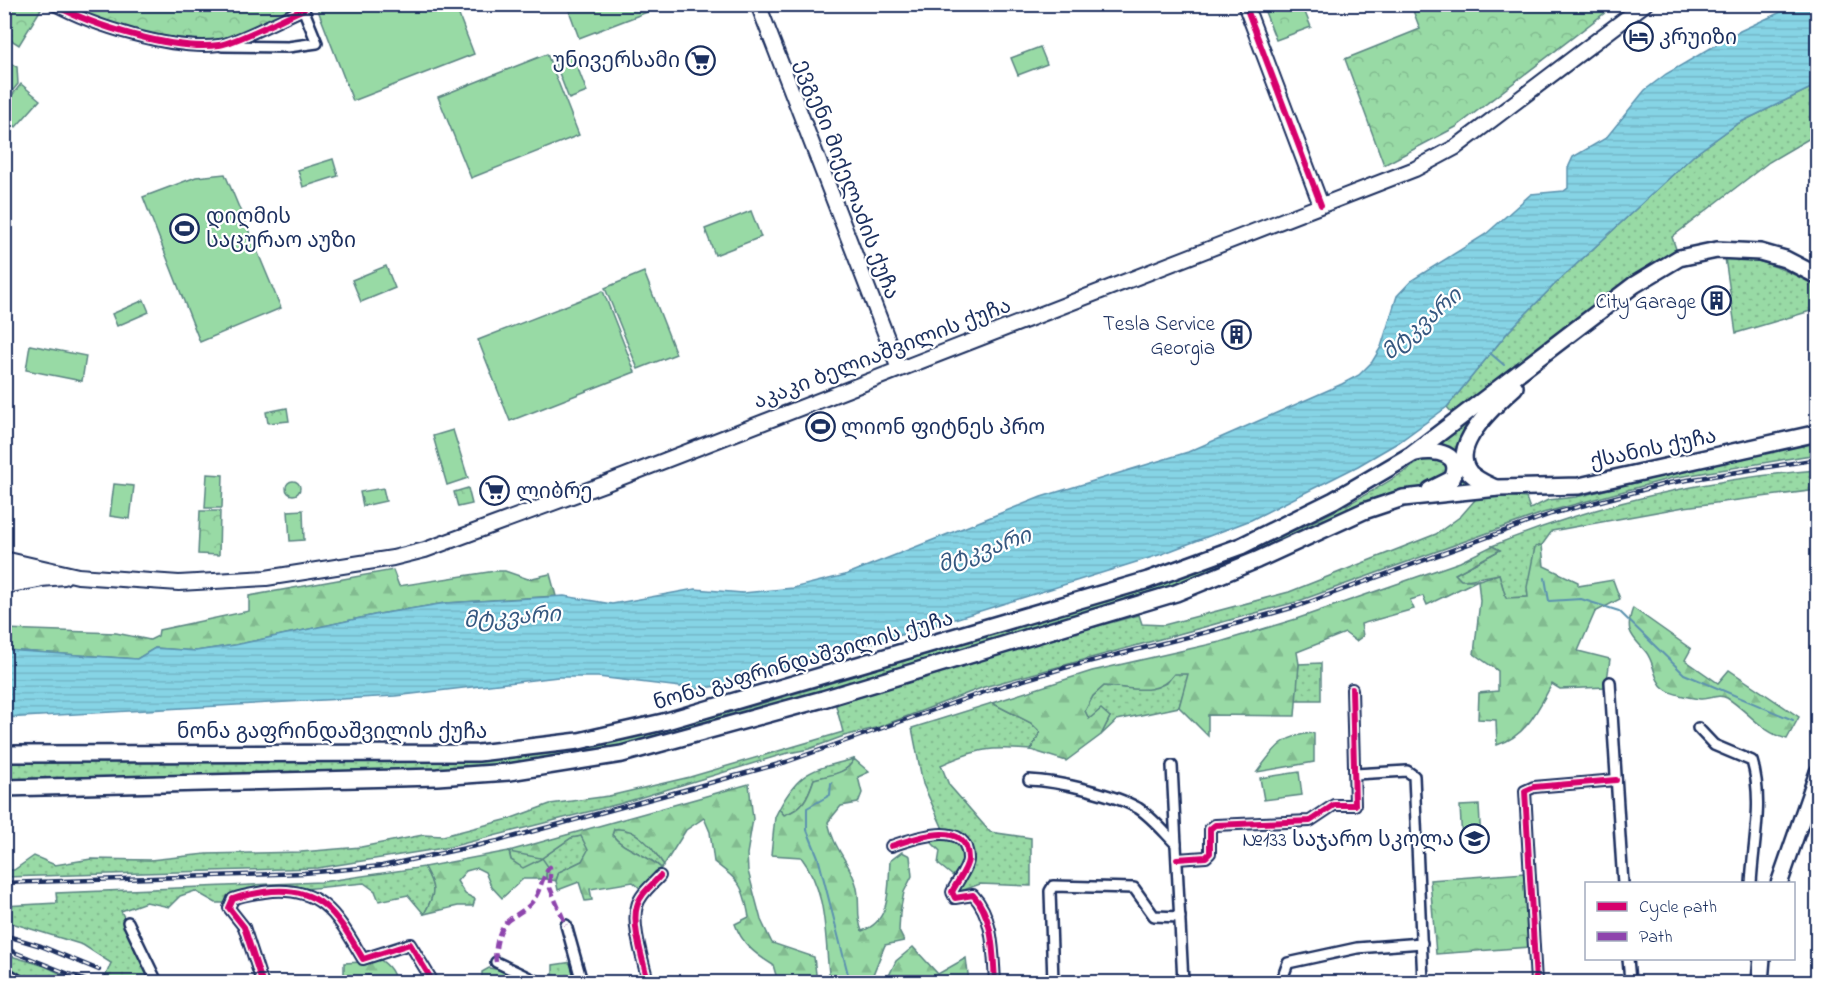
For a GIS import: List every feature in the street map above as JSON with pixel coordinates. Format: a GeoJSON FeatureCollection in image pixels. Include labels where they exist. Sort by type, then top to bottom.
{"type":"FeatureCollection","features":[{"type":"Feature","properties":{"kind":"main road","name":"ევგენი მიქელაძის ქუჩა"},"geometry":{"type":"LineString","coordinates":[[758,4],[899,369]]}},
{"type":"Feature","properties":{"kind":"main road"},"geometry":{"type":"LineString","coordinates":[[1245,4],[1321,205]]}},
{"type":"Feature","properties":{"kind":"main road","name":"აკაკი ბელიაშვილის ქუჩა"},"geometry":{"type":"LineString","coordinates":[[8,572],[40,579],[78,576],[179,583],[266,578],[403,555],[544,507],[1415,169],[1456,147],[1646,4]]}},
{"type":"Feature","properties":{"kind":"main road"},"geometry":{"type":"LineString","coordinates":[[1496,488],[1468,470],[1464,459],[1467,442],[1493,407],[1529,374],[1545,354],[1653,272],[1688,255],[1717,250],[1760,252],[1785,259],[1818,276]]}},
{"type":"Feature","properties":{"kind":"main road","name":"ნონა გაფრინდაშვილის ქუჩა"},"geometry":{"type":"LineString","coordinates":[[4,754],[477,753],[527,749],[611,735],[730,704],[1170,573],[1241,546],[1309,513],[1411,454],[1545,354]]}},
{"type":"Feature","properties":{"kind":"main road"},"geometry":{"type":"LineString","coordinates":[[1784,440],[1818,421]]}},
{"type":"Feature","properties":{"kind":"main road","name":"ქსანის ქუჩა"},"geometry":{"type":"LineString","coordinates":[[1496,488],[1579,486],[1818,433]]}},
{"type":"Feature","properties":{"kind":"main road"},"geometry":{"type":"LineString","coordinates":[[1411,454],[1430,450],[1442,452],[1447,454],[1454,464],[1452,479],[1419,495]]}},
{"type":"Feature","properties":{"kind":"main road","name":"ნონა გაფრინდაშვილის ქუჩა"},"geometry":{"type":"LineString","coordinates":[[4,788],[446,776],[509,772],[622,754],[812,702],[1176,592],[1239,568],[1364,511],[1419,495],[1496,488]]}},
{"type":"Feature","properties":{"kind":"main road","name":"აკაკი ბელიაშვილის ქუჩა"},"geometry":{"type":"LineString","coordinates":[[4,559],[78,576]]}},
{"type":"Feature","properties":{"kind":"main road"},"geometry":{"type":"LineString","coordinates":[[8,572],[33,566]]}},
{"type":"Feature","properties":{"kind":"main road"},"geometry":{"type":"LineString","coordinates":[[4,586],[40,579]]}},
{"type":"Feature","properties":{"kind":"main road"},"geometry":{"type":"LineString","coordinates":[[1780,882],[1818,772]]}},
{"type":"Feature","properties":{"kind":"main road"},"geometry":{"type":"LineString","coordinates":[[1760,982],[1762,960]]}},
{"type":"Feature","properties":{"kind":"street"},"geometry":{"type":"LineString","coordinates":[[53,4],[69,13],[133,34],[171,43],[220,45],[288,47],[317,43],[302,7],[220,45]]}},
{"type":"Feature","properties":{"kind":"street"},"geometry":{"type":"LineString","coordinates":[[1610,682],[1623,882]]}},
{"type":"Feature","properties":{"kind":"street"},"geometry":{"type":"LineString","coordinates":[[1177,859],[1206,857],[1210,853],[1210,830],[1215,825],[1310,821],[1334,805],[1355,805],[1352,688]]}},
{"type":"Feature","properties":{"kind":"street"},"geometry":{"type":"LineString","coordinates":[[1698,728],[1714,745],[1752,761],[1756,777],[1758,825],[1753,841],[1751,882]]}},
{"type":"Feature","properties":{"kind":"street"},"geometry":{"type":"LineString","coordinates":[[1172,766],[1183,982]]}},
{"type":"Feature","properties":{"kind":"street"},"geometry":{"type":"LineString","coordinates":[[1355,774],[1407,771],[1414,776],[1423,982]]}},
{"type":"Feature","properties":{"kind":"street"},"geometry":{"type":"LineString","coordinates":[[1029,780],[1051,781],[1126,802],[1140,809],[1176,844]]}},
{"type":"Feature","properties":{"kind":"street"},"geometry":{"type":"LineString","coordinates":[[1536,982],[1525,791],[1534,787],[1616,780]]}},
{"type":"Feature","properties":{"kind":"street"},"geometry":{"type":"LineString","coordinates":[[891,846],[931,833],[952,836],[965,844],[968,861],[952,892],[955,898],[974,895],[985,910],[993,947],[995,982]]}},
{"type":"Feature","properties":{"kind":"street"},"geometry":{"type":"LineString","coordinates":[[648,982],[638,937],[636,907],[644,892],[660,876]]}},
{"type":"Feature","properties":{"kind":"street"},"geometry":{"type":"LineString","coordinates":[[1053,982],[1050,891],[1053,886],[1134,888],[1154,916],[1180,917]]}},
{"type":"Feature","properties":{"kind":"street"},"geometry":{"type":"LineString","coordinates":[[262,982],[244,927],[229,908],[233,899],[242,895],[287,889],[300,891],[325,906],[363,959],[410,944],[433,982]]}},
{"type":"Feature","properties":{"kind":"street"},"geometry":{"type":"LineString","coordinates":[[128,922],[157,982]]}},
{"type":"Feature","properties":{"kind":"street"},"geometry":{"type":"LineString","coordinates":[[566,925],[582,982]]}},
{"type":"Feature","properties":{"kind":"street"},"geometry":{"type":"LineString","coordinates":[[1281,982],[1282,973],[1288,963],[1357,948],[1422,943]]}},
{"type":"Feature","properties":{"kind":"street"},"geometry":{"type":"LineString","coordinates":[[1628,960],[1630,982]]}},
{"type":"Feature","properties":{"kind":"street"},"geometry":{"type":"LineString","coordinates":[[496,962],[538,982]]}},
{"type":"Feature","properties":{"kind":"street"},"geometry":{"type":"LineString","coordinates":[[4,971],[18,980]]}},
{"type":"Feature","properties":{"kind":"green space"},"geometry":{"type":"Polygon","coordinates":[[[5,4],[34,5],[41,9],[19,45],[5,36],[5,4]]]}},
{"type":"Feature","properties":{"kind":"green space"},"geometry":{"type":"Polygon","coordinates":[[[1411,4],[1615,5],[1456,127],[1384,165],[1345,59],[1420,29],[1411,4]]]}},
{"type":"Feature","properties":{"kind":"green space"},"geometry":{"type":"Polygon","coordinates":[[[62,5],[311,5],[215,42],[135,33],[72,11],[62,5]]]}},
{"type":"Feature","properties":{"kind":"green space"},"geometry":{"type":"Polygon","coordinates":[[[316,5],[455,5],[474,54],[353,101],[316,5]]]}},
{"type":"Feature","properties":{"kind":"green space"},"geometry":{"type":"Polygon","coordinates":[[[567,5],[653,5],[655,9],[579,38],[567,5]]]}},
{"type":"Feature","properties":{"kind":"green space"},"geometry":{"type":"Polygon","coordinates":[[[1283,5],[1302,5],[1311,27],[1276,40],[1265,12],[1283,5]]]}},
{"type":"Feature","properties":{"kind":"green space"},"geometry":{"type":"Polygon","coordinates":[[[1040,47],[1047,64],[1018,75],[1011,58],[1040,47]]]}},
{"type":"Feature","properties":{"kind":"green space"},"geometry":{"type":"Polygon","coordinates":[[[572,53],[587,92],[569,99],[554,60],[572,53]]]}},
{"type":"Feature","properties":{"kind":"green space"},"geometry":{"type":"Polygon","coordinates":[[[547,54],[579,135],[471,178],[438,97],[547,54]]]}},
{"type":"Feature","properties":{"kind":"green space"},"geometry":{"type":"Polygon","coordinates":[[[5,60],[17,67],[18,84],[5,100],[5,60]]]}},
{"type":"Feature","properties":{"kind":"green space"},"geometry":{"type":"Polygon","coordinates":[[[21,84],[40,100],[16,127],[5,116],[5,104],[21,84]]]}},
{"type":"Feature","properties":{"kind":"green space"},"geometry":{"type":"Polygon","coordinates":[[[1817,85],[1817,134],[1769,162],[1672,237],[1676,249],[1610,292],[1536,353],[1453,414],[1447,407],[1508,332],[1554,285],[1694,155],[1737,124],[1817,85]]]}},
{"type":"Feature","properties":{"kind":"green space"},"geometry":{"type":"Polygon","coordinates":[[[333,159],[338,176],[303,187],[298,170],[333,159]]]}},
{"type":"Feature","properties":{"kind":"green space"},"geometry":{"type":"Polygon","coordinates":[[[225,174],[281,308],[200,342],[143,197],[196,177],[225,174]]]}},
{"type":"Feature","properties":{"kind":"green space"},"geometry":{"type":"Polygon","coordinates":[[[751,211],[761,237],[715,255],[705,229],[751,211]]]}},
{"type":"Feature","properties":{"kind":"green space"},"geometry":{"type":"Polygon","coordinates":[[[1738,256],[1779,268],[1817,287],[1817,322],[1814,310],[1736,333],[1725,258],[1738,256]]]}},
{"type":"Feature","properties":{"kind":"green space"},"geometry":{"type":"Polygon","coordinates":[[[386,266],[395,288],[361,302],[352,280],[386,266]]]}},
{"type":"Feature","properties":{"kind":"green space"},"geometry":{"type":"Polygon","coordinates":[[[644,272],[676,354],[638,369],[605,288],[644,272]]]}},
{"type":"Feature","properties":{"kind":"green space"},"geometry":{"type":"Polygon","coordinates":[[[603,291],[635,372],[510,421],[478,340],[603,291]]]}},
{"type":"Feature","properties":{"kind":"green space"},"geometry":{"type":"Polygon","coordinates":[[[144,300],[149,312],[117,326],[112,314],[144,300]]]}},
{"type":"Feature","properties":{"kind":"green space"},"geometry":{"type":"Polygon","coordinates":[[[30,345],[86,356],[82,381],[26,370],[30,345]]]}},
{"type":"Feature","properties":{"kind":"green space"},"geometry":{"type":"Polygon","coordinates":[[[1489,403],[1464,438],[1478,484],[1454,486],[1458,480],[1435,445],[1489,403]]]}},
{"type":"Feature","properties":{"kind":"green space"},"geometry":{"type":"Polygon","coordinates":[[[287,408],[289,421],[268,423],[266,412],[287,408]]]}},
{"type":"Feature","properties":{"kind":"green space"},"geometry":{"type":"Polygon","coordinates":[[[453,430],[468,478],[447,485],[433,436],[453,430]]]}},
{"type":"Feature","properties":{"kind":"green space"},"geometry":{"type":"Polygon","coordinates":[[[1817,439],[1817,454],[1672,478],[1543,513],[1296,602],[984,687],[879,727],[844,736],[809,749],[784,754],[619,804],[450,847],[318,868],[5,877],[4,870],[14,870],[34,856],[55,865],[91,859],[150,860],[206,854],[301,852],[361,847],[423,835],[443,836],[509,819],[550,804],[609,796],[690,777],[843,732],[835,702],[972,660],[1139,615],[1142,624],[1164,625],[1289,592],[1436,534],[1461,516],[1481,493],[1526,498],[1530,509],[1548,500],[1576,497],[1817,439]]]}},
{"type":"Feature","properties":{"kind":"green space"},"geometry":{"type":"Polygon","coordinates":[[[1427,457],[1442,457],[1449,471],[1438,483],[1377,497],[1220,568],[1176,584],[780,704],[637,743],[566,756],[481,767],[5,781],[4,761],[442,761],[504,757],[626,738],[806,691],[1184,575],[1248,551],[1309,524],[1369,493],[1427,457]]]}},
{"type":"Feature","properties":{"kind":"green space"},"geometry":{"type":"Polygon","coordinates":[[[1817,470],[1817,490],[1684,507],[1552,531],[1542,545],[1535,548],[1528,597],[1506,598],[1499,574],[1461,581],[1455,574],[1500,550],[1492,546],[1611,506],[1693,487],[1817,470]]]}},
{"type":"Feature","properties":{"kind":"green space"},"geometry":{"type":"Polygon","coordinates":[[[207,474],[223,475],[222,508],[205,508],[207,474]]]}},
{"type":"Feature","properties":{"kind":"green space"},"geometry":{"type":"Polygon","coordinates":[[[293,481],[298,483],[300,488],[298,493],[293,495],[288,493],[286,488],[288,483],[293,481]]]}},
{"type":"Feature","properties":{"kind":"green space"},"geometry":{"type":"Polygon","coordinates":[[[114,484],[134,486],[130,519],[110,516],[114,484]]]}},
{"type":"Feature","properties":{"kind":"green space"},"geometry":{"type":"Polygon","coordinates":[[[383,488],[386,501],[363,506],[360,492],[383,488]]]}},
{"type":"Feature","properties":{"kind":"green space"},"geometry":{"type":"Polygon","coordinates":[[[468,488],[472,504],[458,507],[454,492],[468,488]]]}},
{"type":"Feature","properties":{"kind":"green space"},"geometry":{"type":"Polygon","coordinates":[[[303,510],[304,540],[290,541],[288,511],[303,510]]]}},
{"type":"Feature","properties":{"kind":"green space"},"geometry":{"type":"Polygon","coordinates":[[[200,511],[220,511],[219,555],[198,554],[200,511]]]}},
{"type":"Feature","properties":{"kind":"green space"},"geometry":{"type":"Polygon","coordinates":[[[1542,545],[1544,566],[1578,582],[1578,586],[1613,580],[1620,599],[1595,612],[1578,651],[1610,659],[1606,687],[1560,689],[1552,684],[1524,728],[1507,741],[1497,745],[1496,720],[1478,719],[1479,693],[1498,691],[1498,671],[1474,654],[1480,601],[1478,580],[1499,574],[1506,598],[1528,597],[1527,587],[1535,547],[1542,545]]]}},
{"type":"Feature","properties":{"kind":"green space"},"geometry":{"type":"Polygon","coordinates":[[[1492,546],[1500,550],[1455,574],[1461,580],[1478,580],[1427,605],[1423,596],[1410,600],[1414,609],[1361,624],[1363,636],[1356,641],[1345,633],[1297,652],[1299,664],[1295,716],[1208,715],[1208,736],[1179,707],[1188,674],[1174,674],[1160,686],[1152,689],[1104,686],[1093,696],[1085,711],[1089,719],[1101,709],[1110,717],[1101,735],[1066,761],[1031,750],[1040,732],[1031,723],[992,703],[1092,671],[1220,642],[1296,619],[1460,562],[1492,546]]]}},
{"type":"Feature","properties":{"kind":"green space"},"geometry":{"type":"Polygon","coordinates":[[[393,570],[399,586],[495,571],[505,571],[528,579],[550,574],[556,596],[446,603],[379,614],[235,645],[196,651],[155,648],[137,659],[5,650],[5,629],[116,633],[150,640],[158,636],[159,630],[249,611],[249,596],[393,570]]]}},
{"type":"Feature","properties":{"kind":"green space"},"geometry":{"type":"Polygon","coordinates":[[[1633,608],[1691,649],[1685,660],[1718,683],[1729,670],[1799,717],[1787,739],[1770,732],[1727,698],[1720,696],[1696,698],[1665,689],[1658,681],[1649,656],[1633,637],[1629,628],[1633,608]]]}},
{"type":"Feature","properties":{"kind":"green space"},"geometry":{"type":"Polygon","coordinates":[[[1321,663],[1321,700],[1295,700],[1299,664],[1321,663]]]}},
{"type":"Feature","properties":{"kind":"green space"},"geometry":{"type":"Polygon","coordinates":[[[1174,673],[1189,674],[1179,707],[1117,720],[1101,735],[1110,717],[1089,720],[1085,711],[1093,696],[1104,686],[1139,689],[1167,683],[1174,673]]]}},
{"type":"Feature","properties":{"kind":"green space"},"geometry":{"type":"Polygon","coordinates":[[[992,703],[1031,723],[1040,732],[1031,750],[985,750],[941,765],[949,785],[990,832],[1031,838],[1031,886],[980,884],[958,892],[975,854],[959,835],[944,831],[923,784],[912,728],[992,703]]]}},
{"type":"Feature","properties":{"kind":"green space"},"geometry":{"type":"Polygon","coordinates":[[[1314,733],[1314,762],[1257,772],[1280,744],[1303,734],[1314,733]]]}},
{"type":"Feature","properties":{"kind":"green space"},"geometry":{"type":"Polygon","coordinates":[[[854,759],[842,771],[814,779],[807,797],[796,809],[784,815],[779,809],[794,786],[809,773],[854,759]]]}},
{"type":"Feature","properties":{"kind":"green space"},"geometry":{"type":"Polygon","coordinates":[[[854,759],[869,772],[858,777],[862,793],[858,803],[841,806],[828,822],[833,839],[855,881],[862,931],[879,920],[884,911],[890,861],[902,852],[910,856],[912,876],[904,892],[900,912],[899,931],[904,941],[885,945],[872,977],[882,982],[830,982],[824,917],[810,871],[801,857],[771,855],[775,817],[779,809],[784,815],[796,809],[807,797],[814,779],[842,771],[854,759]]]}},
{"type":"Feature","properties":{"kind":"green space"},"geometry":{"type":"Polygon","coordinates":[[[1299,772],[1302,795],[1264,800],[1260,778],[1299,772]]]}},
{"type":"Feature","properties":{"kind":"green space"},"geometry":{"type":"Polygon","coordinates":[[[749,784],[753,819],[747,854],[748,871],[761,920],[772,943],[814,957],[816,974],[813,982],[778,982],[773,965],[755,952],[741,937],[735,924],[749,917],[745,897],[735,879],[714,862],[710,832],[704,818],[686,830],[664,865],[649,845],[637,835],[630,831],[614,829],[612,835],[617,840],[661,868],[642,890],[633,882],[590,889],[592,900],[585,901],[579,882],[558,890],[556,881],[559,872],[582,861],[588,850],[581,836],[571,838],[542,858],[549,868],[546,879],[523,879],[502,898],[491,886],[485,872],[477,868],[466,871],[457,881],[465,894],[475,899],[473,906],[458,906],[424,914],[433,891],[431,880],[424,867],[509,851],[749,784]],[[509,852],[511,860],[523,868],[541,858],[509,852]]]}},
{"type":"Feature","properties":{"kind":"green space"},"geometry":{"type":"Polygon","coordinates":[[[1479,805],[1481,841],[1462,842],[1460,806],[1479,805]]]}},
{"type":"Feature","properties":{"kind":"green space"},"geometry":{"type":"Polygon","coordinates":[[[624,828],[644,837],[664,865],[661,868],[623,845],[612,835],[614,829],[624,828]]]}},
{"type":"Feature","properties":{"kind":"green space"},"geometry":{"type":"Polygon","coordinates":[[[581,836],[589,850],[582,861],[559,872],[556,881],[546,879],[546,873],[531,866],[523,869],[511,860],[509,851],[542,858],[571,838],[581,836]]]}},
{"type":"Feature","properties":{"kind":"green space"},"geometry":{"type":"Polygon","coordinates":[[[943,836],[956,841],[964,855],[965,860],[953,876],[938,864],[940,851],[927,838],[943,836]]]}},
{"type":"Feature","properties":{"kind":"green space"},"geometry":{"type":"Polygon","coordinates":[[[424,867],[433,890],[431,901],[424,914],[408,895],[379,901],[375,891],[364,883],[304,889],[287,888],[227,896],[227,903],[216,903],[195,891],[180,896],[169,907],[146,902],[121,911],[156,982],[103,982],[111,963],[83,945],[5,921],[4,906],[57,903],[56,893],[321,882],[424,867]]]}},
{"type":"Feature","properties":{"kind":"green space"},"geometry":{"type":"Polygon","coordinates":[[[1525,873],[1530,947],[1436,954],[1430,880],[1525,873]]]}},
{"type":"Feature","properties":{"kind":"green space"},"geometry":{"type":"Polygon","coordinates":[[[913,947],[938,974],[966,958],[969,982],[886,982],[896,961],[913,947]]]}},
{"type":"Feature","properties":{"kind":"green space"},"geometry":{"type":"Polygon","coordinates":[[[4,954],[45,966],[78,982],[23,982],[21,977],[5,965],[4,954]]]}},
{"type":"Feature","properties":{"kind":"green space"},"geometry":{"type":"Polygon","coordinates":[[[375,956],[391,970],[395,982],[374,982],[368,975],[355,982],[337,982],[344,977],[344,963],[363,962],[375,956]]]}},
{"type":"Feature","properties":{"kind":"green space"},"geometry":{"type":"Polygon","coordinates":[[[572,962],[577,982],[546,982],[553,977],[553,965],[572,962]]]}},
{"type":"Feature","properties":{"kind":"green space"},"geometry":{"type":"Polygon","coordinates":[[[489,968],[501,970],[519,982],[482,982],[482,972],[489,968]]]}},
{"type":"Feature","properties":{"kind":"water","name":"მტკვარი"},"geometry":{"type":"Polygon","coordinates":[[[1796,5],[1817,5],[1817,85],[1737,124],[1694,155],[1554,285],[1508,332],[1447,407],[1399,442],[1358,466],[1251,520],[1162,554],[926,628],[724,685],[697,689],[598,677],[558,677],[395,696],[5,718],[5,650],[137,659],[155,648],[196,651],[235,645],[379,614],[446,603],[564,596],[612,604],[695,589],[743,593],[793,588],[845,575],[1041,497],[1188,452],[1359,375],[1372,362],[1381,347],[1397,296],[1412,280],[1486,234],[1531,194],[1564,191],[1568,188],[1568,168],[1573,157],[1606,138],[1645,90],[1666,74],[1740,31],[1796,5]]]}},
{"type":"Feature","properties":{"kind":"waterway"},"geometry":{"type":"LineString","coordinates":[[1490,353],[1504,365]]}},
{"type":"Feature","properties":{"kind":"waterway"},"geometry":{"type":"LineString","coordinates":[[1545,578],[1549,601],[1581,599],[1619,611],[1684,674],[1793,720]]}},
{"type":"Feature","properties":{"kind":"waterway"},"geometry":{"type":"LineString","coordinates":[[831,783],[830,795],[807,808],[807,830],[818,857],[850,982]]}},
{"type":"Feature","properties":{"kind":"railway"},"geometry":{"type":"LineString","coordinates":[[4,883],[304,873],[382,866],[498,841],[786,762],[990,690],[1064,668],[1211,631],[1298,606],[1551,514],[1669,483],[1818,459]]}},
{"type":"Feature","properties":{"kind":"railway"},"geometry":{"type":"LineString","coordinates":[[4,935],[41,946],[99,970]]}},
{"type":"Feature","properties":{"kind":"railway"},"geometry":{"type":"LineString","coordinates":[[4,948],[89,982]]}},
{"type":"Feature","properties":{"kind":"marked path"},"geometry":{"type":"LineString","coordinates":[[496,962],[496,945],[502,927],[533,901],[550,867],[550,888],[566,925]]}},
{"type":"Feature","properties":{"kind":"cycle path"},"geometry":{"type":"LineString","coordinates":[[53,4],[89,21],[134,35],[200,46],[219,45],[237,40],[304,9]]}},
{"type":"Feature","properties":{"kind":"cycle path"},"geometry":{"type":"LineString","coordinates":[[1245,4],[1321,205]]}},
{"type":"Feature","properties":{"kind":"cycle path"},"geometry":{"type":"LineString","coordinates":[[1177,859],[1206,857],[1210,853],[1210,829],[1215,825],[1310,821],[1334,805],[1355,805],[1352,689]]}},
{"type":"Feature","properties":{"kind":"cycle path"},"geometry":{"type":"LineString","coordinates":[[1536,982],[1525,791],[1534,787],[1616,780]]}},
{"type":"Feature","properties":{"kind":"cycle path"},"geometry":{"type":"LineString","coordinates":[[891,846],[938,834],[959,838],[966,846],[967,863],[952,892],[955,898],[973,895],[985,914],[993,948],[995,982]]}},
{"type":"Feature","properties":{"kind":"cycle path"},"geometry":{"type":"LineString","coordinates":[[648,982],[637,933],[636,914],[641,898],[660,876]]}},
{"type":"Feature","properties":{"kind":"cycle path"},"geometry":{"type":"LineString","coordinates":[[262,982],[244,927],[229,908],[233,899],[264,892],[284,891],[314,898],[325,906],[345,929],[363,959],[410,944],[433,982]]}},
{"type":"Feature","properties":{"kind":"place","name":"კრუიზი"},"geometry":{"type":"Point","coordinates":[1638,37]}},
{"type":"Feature","properties":{"kind":"place","name":"უნივერსამი"},"geometry":{"type":"Point","coordinates":[701,60]}},
{"type":"Feature","properties":{"kind":"place","name":"დიღმის საცურაო აუზი"},"geometry":{"type":"Point","coordinates":[185,228]}},
{"type":"Feature","properties":{"kind":"place","name":"City Garage"},"geometry":{"type":"Point","coordinates":[1717,301]}},
{"type":"Feature","properties":{"kind":"place","name":"Tesla Service Georgia"},"geometry":{"type":"Point","coordinates":[1236,335]}},
{"type":"Feature","properties":{"kind":"place","name":"ლიონ ფიტნეს პრო"},"geometry":{"type":"Point","coordinates":[820,427]}},
{"type":"Feature","properties":{"kind":"place","name":"ლიბრე"},"geometry":{"type":"Point","coordinates":[495,491]}},
{"type":"Feature","properties":{"kind":"place","name":"№133 საჯარო სკოლა"},"geometry":{"type":"Point","coordinates":[1475,839]}}]}
